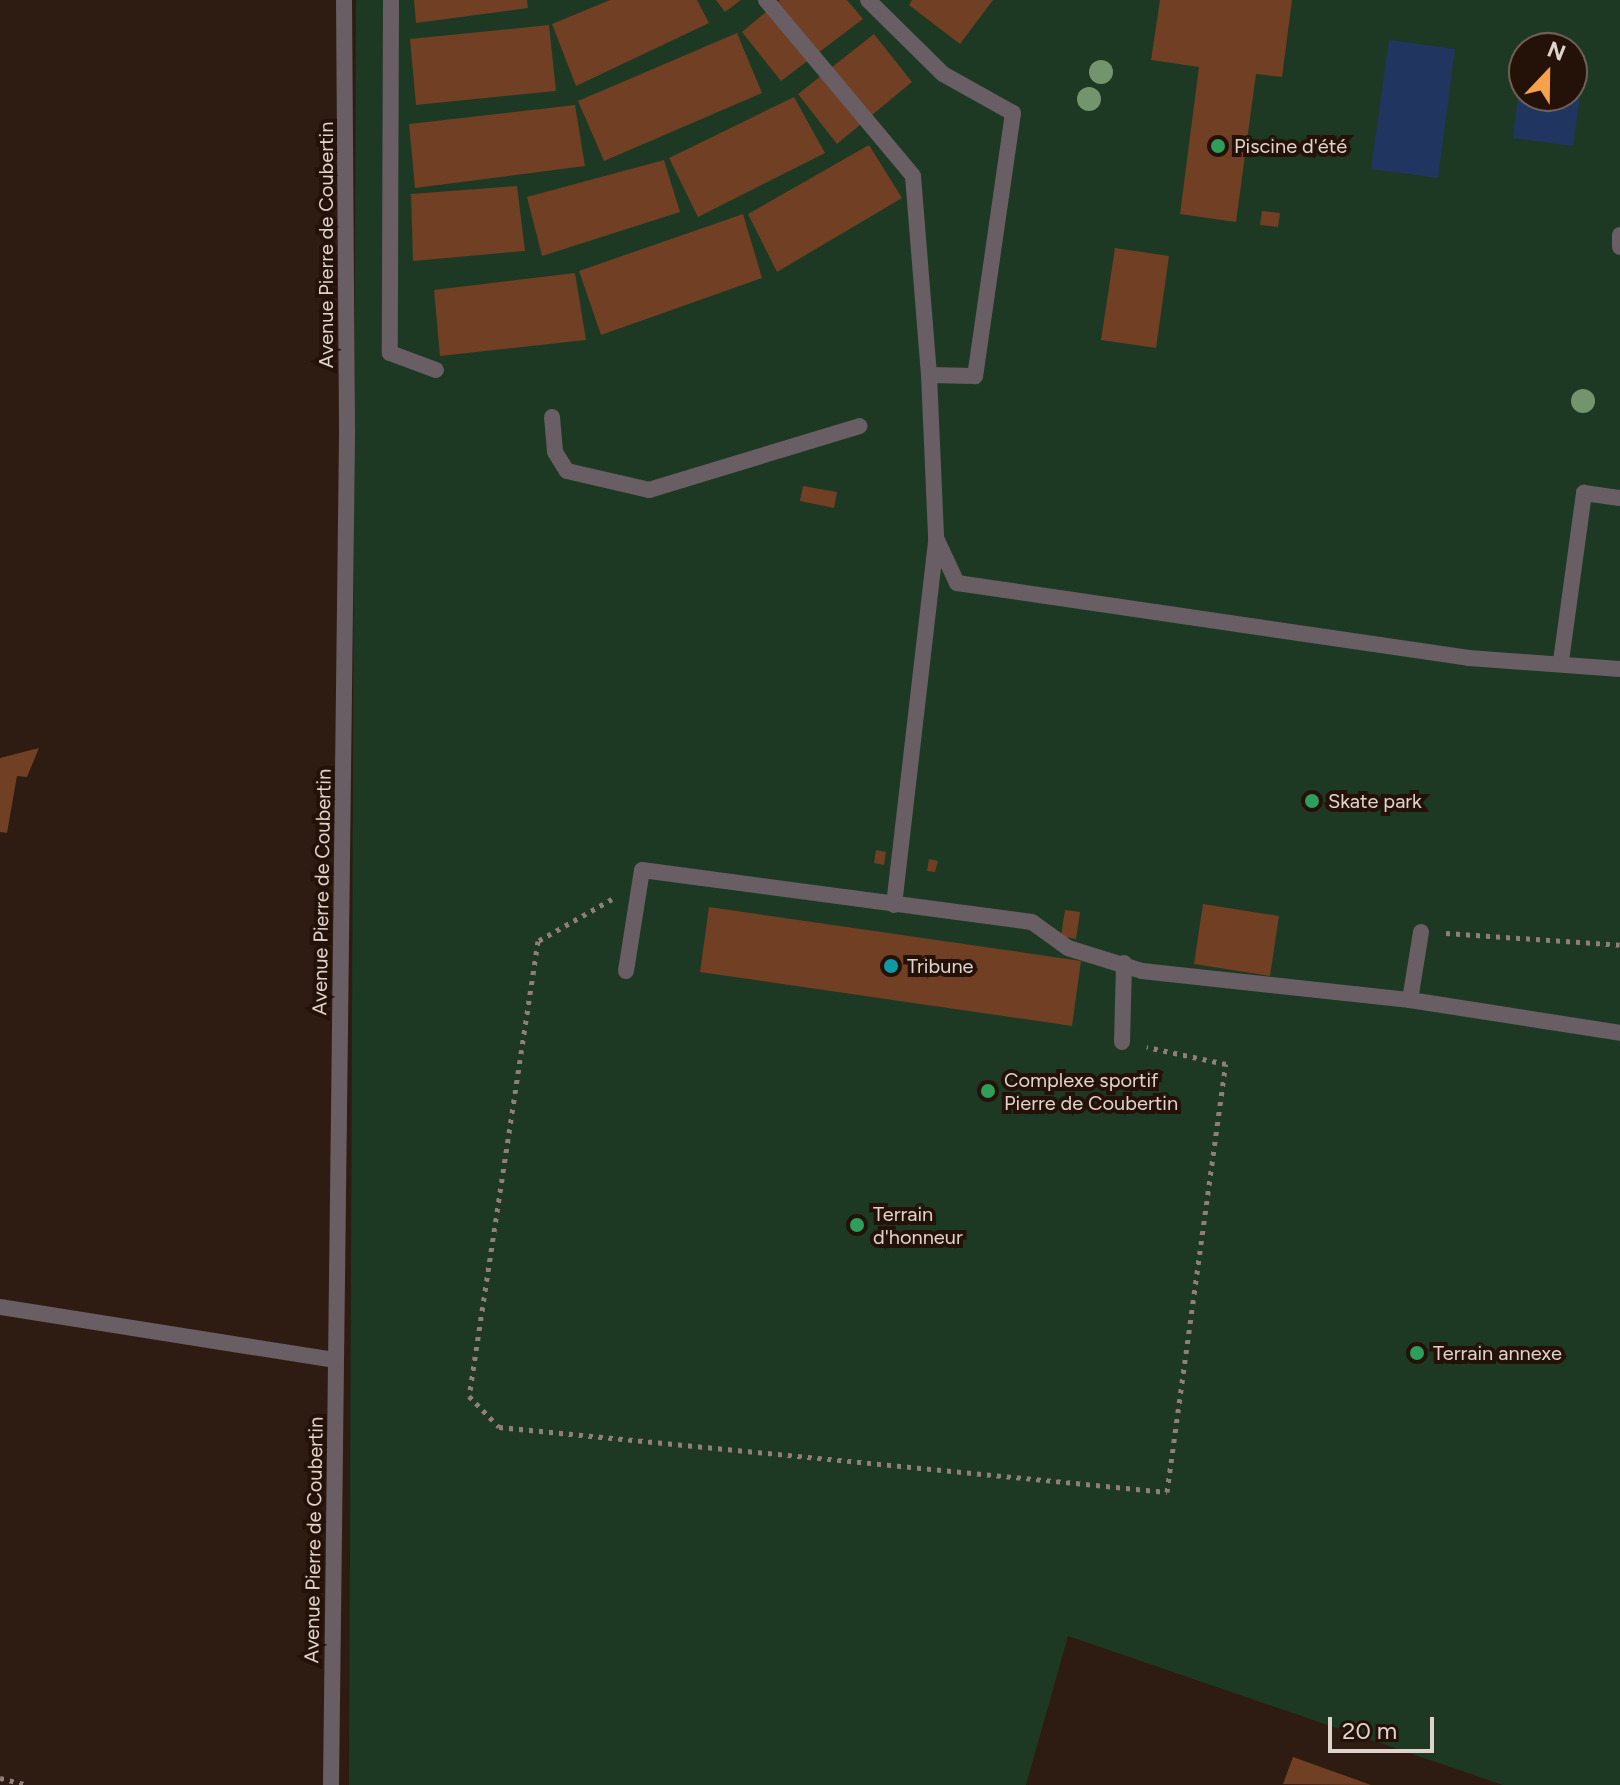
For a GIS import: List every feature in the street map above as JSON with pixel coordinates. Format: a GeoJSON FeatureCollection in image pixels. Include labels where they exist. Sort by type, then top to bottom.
{"type":"FeatureCollection","features":[{"type":"Feature","properties":{"kind":"street","name":"Avenue Pierre de Coubertin"},"geometry":{"type":"LineString","coordinates":[[331,1785],[347,428],[344,0]]}},
{"type":"Feature","properties":{"kind":"street"},"geometry":{"type":"LineString","coordinates":[[391,0],[390,353],[436,370]]}},
{"type":"Feature","properties":{"kind":"street"},"geometry":{"type":"LineString","coordinates":[[766,0],[913,176],[929,375],[936,538],[894,905]]}},
{"type":"Feature","properties":{"kind":"street"},"geometry":{"type":"LineString","coordinates":[[868,0],[943,74],[1013,113],[975,376],[929,375]]}},
{"type":"Feature","properties":{"kind":"street"},"geometry":{"type":"LineString","coordinates":[[1620,235],[1620,247]]}},
{"type":"Feature","properties":{"kind":"street"},"geometry":{"type":"LineString","coordinates":[[552,417],[555,452],[567,471],[649,490],[859,426]]}},
{"type":"Feature","properties":{"kind":"street"},"geometry":{"type":"LineString","coordinates":[[1561,661],[1584,493],[1620,498]]}},
{"type":"Feature","properties":{"kind":"street"},"geometry":{"type":"LineString","coordinates":[[936,538],[957,583],[1469,658],[1561,661],[1620,669]]}},
{"type":"Feature","properties":{"kind":"street"},"geometry":{"type":"LineString","coordinates":[[626,971],[642,870],[1032,922],[1068,948],[1142,971],[1410,1000],[1620,1033]]}},
{"type":"Feature","properties":{"kind":"street"},"geometry":{"type":"LineString","coordinates":[[1410,1000],[1421,932]]}},
{"type":"Feature","properties":{"kind":"street"},"geometry":{"type":"LineString","coordinates":[[1122,1042],[1124,963]]}},
{"type":"Feature","properties":{"kind":"street"},"geometry":{"type":"LineString","coordinates":[[0,1307],[336,1360]]}},
{"type":"Feature","properties":{"kind":"path"},"geometry":{"type":"LineString","coordinates":[[637,904],[605,897],[538,941],[469,1396],[499,1427],[1167,1492],[1226,1064],[1122,1042]]}},
{"type":"Feature","properties":{"kind":"path"},"geometry":{"type":"LineString","coordinates":[[1421,932],[1620,945]]}},
{"type":"Feature","properties":{"kind":"path"},"geometry":{"type":"LineString","coordinates":[[0,1778],[28,1785]]}},
{"type":"Feature","properties":{"kind":"green space","name":"Complexe sportif Pierre de Coubertin"},"geometry":{"type":"Polygon","coordinates":[[[356,0],[1620,0],[1620,1785],[1503,1785],[1068,1636],[1026,1785],[349,1785],[356,0]]]}},
{"type":"Feature","properties":{"kind":"water"},"geometry":{"type":"Polygon","coordinates":[[[1389,40],[1455,49],[1438,178],[1371,169],[1389,40]]]}},
{"type":"Feature","properties":{"kind":"water"},"geometry":{"type":"Polygon","coordinates":[[[1516,112],[1578,112],[1573,146],[1513,138],[1516,112]]]}},
{"type":"Feature","properties":{"kind":"building"},"geometry":{"type":"Polygon","coordinates":[[[414,0],[527,0],[528,8],[416,23],[414,0]]]}},
{"type":"Feature","properties":{"kind":"building"},"geometry":{"type":"Polygon","coordinates":[[[610,0],[697,0],[709,23],[576,86],[552,24],[610,0]]]}},
{"type":"Feature","properties":{"kind":"building"},"geometry":{"type":"Polygon","coordinates":[[[716,0],[741,0],[725,12],[716,0]]]}},
{"type":"Feature","properties":{"kind":"building"},"geometry":{"type":"Polygon","coordinates":[[[780,0],[847,0],[863,19],[781,81],[742,32],[780,0]]]}},
{"type":"Feature","properties":{"kind":"building"},"geometry":{"type":"Polygon","coordinates":[[[912,0],[993,0],[960,44],[909,5],[912,0]]]}},
{"type":"Feature","properties":{"kind":"building","name":"Piscine d'été"},"geometry":{"type":"Polygon","coordinates":[[[1160,0],[1292,0],[1282,77],[1256,74],[1236,222],[1180,214],[1199,67],[1151,60],[1160,0]]]}},
{"type":"Feature","properties":{"kind":"building"},"geometry":{"type":"Polygon","coordinates":[[[549,25],[556,91],[416,105],[410,39],[549,25]]]}},
{"type":"Feature","properties":{"kind":"building"},"geometry":{"type":"Polygon","coordinates":[[[737,33],[762,93],[604,161],[578,101],[737,33]]]}},
{"type":"Feature","properties":{"kind":"building"},"geometry":{"type":"Polygon","coordinates":[[[874,34],[912,82],[837,144],[798,94],[874,34]]]}},
{"type":"Feature","properties":{"kind":"building"},"geometry":{"type":"Polygon","coordinates":[[[794,97],[825,153],[698,217],[669,158],[794,97]]]}},
{"type":"Feature","properties":{"kind":"building"},"geometry":{"type":"Polygon","coordinates":[[[575,105],[585,166],[415,188],[409,124],[575,105]]]}},
{"type":"Feature","properties":{"kind":"building"},"geometry":{"type":"Polygon","coordinates":[[[869,145],[902,198],[777,272],[748,214],[869,145]]]}},
{"type":"Feature","properties":{"kind":"building"},"geometry":{"type":"Polygon","coordinates":[[[664,160],[680,212],[542,256],[527,197],[664,160]]]}},
{"type":"Feature","properties":{"kind":"building"},"geometry":{"type":"Polygon","coordinates":[[[517,186],[525,251],[413,261],[411,194],[517,186]]]}},
{"type":"Feature","properties":{"kind":"building"},"geometry":{"type":"Polygon","coordinates":[[[1262,211],[1280,213],[1278,227],[1260,225],[1262,211]]]}},
{"type":"Feature","properties":{"kind":"building"},"geometry":{"type":"Polygon","coordinates":[[[743,214],[762,278],[601,335],[579,271],[743,214]]]}},
{"type":"Feature","properties":{"kind":"building"},"geometry":{"type":"Polygon","coordinates":[[[1115,248],[1169,256],[1156,348],[1101,340],[1115,248]]]}},
{"type":"Feature","properties":{"kind":"building"},"geometry":{"type":"Polygon","coordinates":[[[575,273],[586,340],[440,356],[434,290],[575,273]]]}},
{"type":"Feature","properties":{"kind":"building"},"geometry":{"type":"Polygon","coordinates":[[[803,486],[837,492],[834,508],[800,501],[803,486]]]}},
{"type":"Feature","properties":{"kind":"building"},"geometry":{"type":"Polygon","coordinates":[[[39,748],[27,777],[17,776],[7,833],[0,832],[0,758],[39,748]]]}},
{"type":"Feature","properties":{"kind":"building"},"geometry":{"type":"Polygon","coordinates":[[[876,850],[886,852],[884,865],[874,863],[876,850]]]}},
{"type":"Feature","properties":{"kind":"building"},"geometry":{"type":"Polygon","coordinates":[[[929,859],[938,861],[935,872],[927,871],[929,859]]]}},
{"type":"Feature","properties":{"kind":"building"},"geometry":{"type":"Polygon","coordinates":[[[1203,904],[1279,916],[1270,976],[1194,964],[1203,904]]]}},
{"type":"Feature","properties":{"kind":"building","name":"Tribune"},"geometry":{"type":"Polygon","coordinates":[[[709,907],[1081,961],[1072,1026],[700,972],[709,907]]]}},
{"type":"Feature","properties":{"kind":"building"},"geometry":{"type":"Polygon","coordinates":[[[1065,910],[1080,912],[1076,939],[1061,936],[1065,910]]]}},
{"type":"Feature","properties":{"kind":"building"},"geometry":{"type":"Polygon","coordinates":[[[1293,1757],[1371,1785],[1283,1784],[1293,1757]]]}},
{"type":"Feature","properties":{"kind":"place","name":"Piscine d'été"},"geometry":{"type":"Point","coordinates":[1218,146]}},
{"type":"Feature","properties":{"kind":"place","name":"Skate park"},"geometry":{"type":"Point","coordinates":[1312,801]}},
{"type":"Feature","properties":{"kind":"place","name":"Tribune"},"geometry":{"type":"Point","coordinates":[891,966]}},
{"type":"Feature","properties":{"kind":"place","name":"Complexe sportif Pierre de Coubertin"},"geometry":{"type":"Point","coordinates":[988,1091]}},
{"type":"Feature","properties":{"kind":"place","name":"Terrain d'honneur"},"geometry":{"type":"Point","coordinates":[857,1225]}},
{"type":"Feature","properties":{"kind":"place","name":"Terrain annexe"},"geometry":{"type":"Point","coordinates":[1417,1353]}}]}
